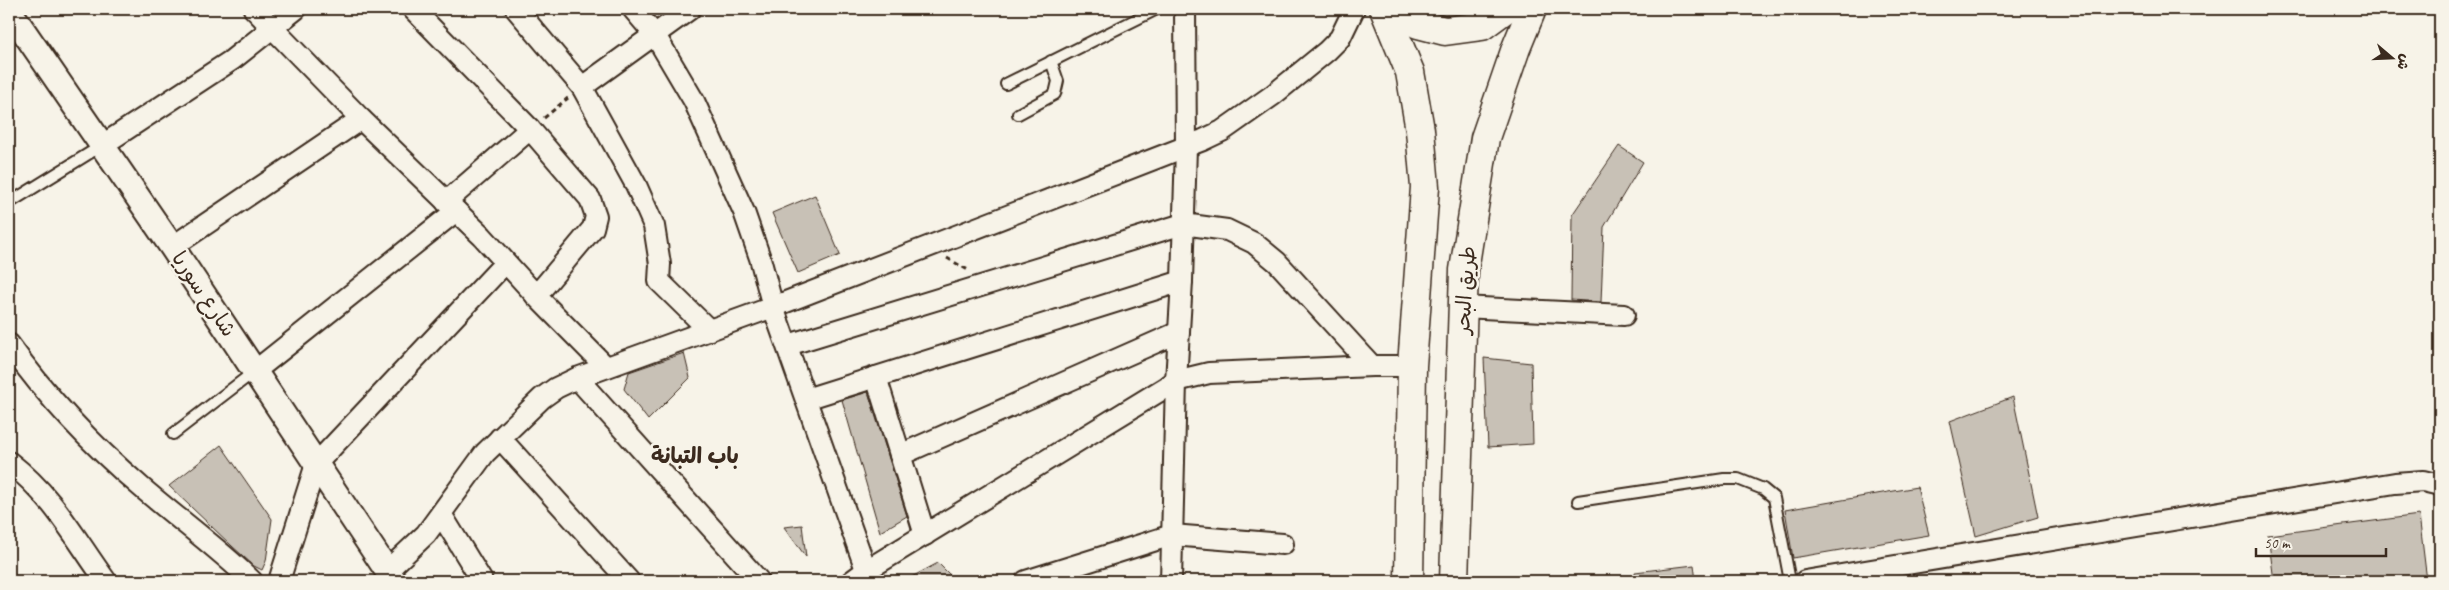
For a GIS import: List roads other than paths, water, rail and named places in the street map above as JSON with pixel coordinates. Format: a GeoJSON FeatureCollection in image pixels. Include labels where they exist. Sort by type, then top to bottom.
{"type":"FeatureCollection","features":[{"type":"Feature","properties":{"kind":"highway"},"geometry":{"type":"LineString","coordinates":[[1384,9],[1410,72],[1420,130],[1425,187],[1412,366],[1409,581]]}},
{"type":"Feature","properties":{"kind":"highway"},"geometry":{"type":"LineString","coordinates":[[1396,9],[1418,24],[1445,31],[1482,26],[1505,9]]}},
{"type":"Feature","properties":{"kind":"highway","name":"طريق البحر"},"geometry":{"type":"LineString","coordinates":[[1454,581],[1464,270],[1485,138],[1516,48],[1532,9]]}},
{"type":"Feature","properties":{"kind":"street"},"geometry":{"type":"LineString","coordinates":[[254,9],[361,119],[482,236],[536,296],[606,367]]}},
{"type":"Feature","properties":{"kind":"street"},"geometry":{"type":"LineString","coordinates":[[101,146],[232,60],[296,9]]}},
{"type":"Feature","properties":{"kind":"street"},"geometry":{"type":"LineString","coordinates":[[412,9],[530,129],[590,199],[596,216],[593,228],[536,296]]}},
{"type":"Feature","properties":{"kind":"street"},"geometry":{"type":"LineString","coordinates":[[516,9],[582,87],[636,185],[654,226],[660,264],[659,281],[709,330]]}},
{"type":"Feature","properties":{"kind":"street"},"geometry":{"type":"LineString","coordinates":[[633,9],[655,35],[694,101],[744,212],[760,258],[773,307],[788,345],[863,577],[925,535],[1176,381],[1190,376],[1209,373],[1412,366]]}},
{"type":"Feature","properties":{"kind":"street"},"geometry":{"type":"LineString","coordinates":[[582,87],[690,9]]}},
{"type":"Feature","properties":{"kind":"street"},"geometry":{"type":"LineString","coordinates":[[1171,581],[1176,381],[1182,281],[1186,147],[1185,9]]}},
{"type":"Feature","properties":{"kind":"street"},"geometry":{"type":"LineString","coordinates":[[391,575],[426,534],[485,453],[542,398],[556,388],[606,367],[773,307],[1186,147],[1222,131],[1273,95],[1327,51],[1340,38],[1354,9]]}},
{"type":"Feature","properties":{"kind":"street","name":"شارع سوريا"},"geometry":{"type":"LineString","coordinates":[[9,10],[172,247],[391,575]]}},
{"type":"Feature","properties":{"kind":"street"},"geometry":{"type":"LineString","coordinates":[[172,247],[361,119]]}},
{"type":"Feature","properties":{"kind":"street"},"geometry":{"type":"LineString","coordinates":[[255,371],[451,207],[530,129]]}},
{"type":"Feature","properties":{"kind":"street"},"geometry":{"type":"LineString","coordinates":[[788,345],[1183,224],[1227,230],[1254,243],[1277,262],[1372,366]]}},
{"type":"Feature","properties":{"kind":"street"},"geometry":{"type":"LineString","coordinates":[[280,581],[316,464],[505,263]]}},
{"type":"Feature","properties":{"kind":"street"},"geometry":{"type":"LineString","coordinates":[[806,400],[1182,281]]}},
{"type":"Feature","properties":{"kind":"street"},"geometry":{"type":"LineString","coordinates":[[1462,307],[1624,314]]}},
{"type":"Feature","properties":{"kind":"street"},"geometry":{"type":"LineString","coordinates":[[900,454],[1179,332]]}},
{"type":"Feature","properties":{"kind":"street"},"geometry":{"type":"LineString","coordinates":[[9,344],[23,364],[90,438],[141,487],[220,550],[252,581]]}},
{"type":"Feature","properties":{"kind":"street"},"geometry":{"type":"LineString","coordinates":[[577,378],[759,581]]}},
{"type":"Feature","properties":{"kind":"street"},"geometry":{"type":"LineString","coordinates":[[876,378],[925,535]]}},
{"type":"Feature","properties":{"kind":"street"},"geometry":{"type":"LineString","coordinates":[[500,438],[629,581]]}},
{"type":"Feature","properties":{"kind":"street"},"geometry":{"type":"LineString","coordinates":[[9,462],[54,505],[106,581]]}},
{"type":"Feature","properties":{"kind":"street"},"geometry":{"type":"LineString","coordinates":[[1805,581],[2395,483],[2422,481],[2440,485]]}},
{"type":"Feature","properties":{"kind":"street"},"geometry":{"type":"LineString","coordinates":[[441,514],[482,581]]}},
{"type":"Feature","properties":{"kind":"street"},"geometry":{"type":"LineString","coordinates":[[1026,581],[1172,535],[1283,544]]}},
{"type":"Feature","properties":{"kind":"lane"},"geometry":{"type":"LineString","coordinates":[[1006,84],[1156,9]]}},
{"type":"Feature","properties":{"kind":"lane"},"geometry":{"type":"LineString","coordinates":[[1018,114],[1055,94],[1058,90],[1058,81],[1051,61]]}},
{"type":"Feature","properties":{"kind":"lane"},"geometry":{"type":"LineString","coordinates":[[9,202],[101,146]]}},
{"type":"Feature","properties":{"kind":"lane"},"geometry":{"type":"LineString","coordinates":[[173,434],[255,371]]}},
{"type":"Feature","properties":{"kind":"lane"},"geometry":{"type":"LineString","coordinates":[[1578,501],[1711,479],[1738,479],[1763,489],[1774,498],[1790,581]]}},
{"type":"Feature","properties":{"kind":"district","name":"باب التبانة"},"geometry":{"type":"Point","coordinates":[695,455]}}]}
